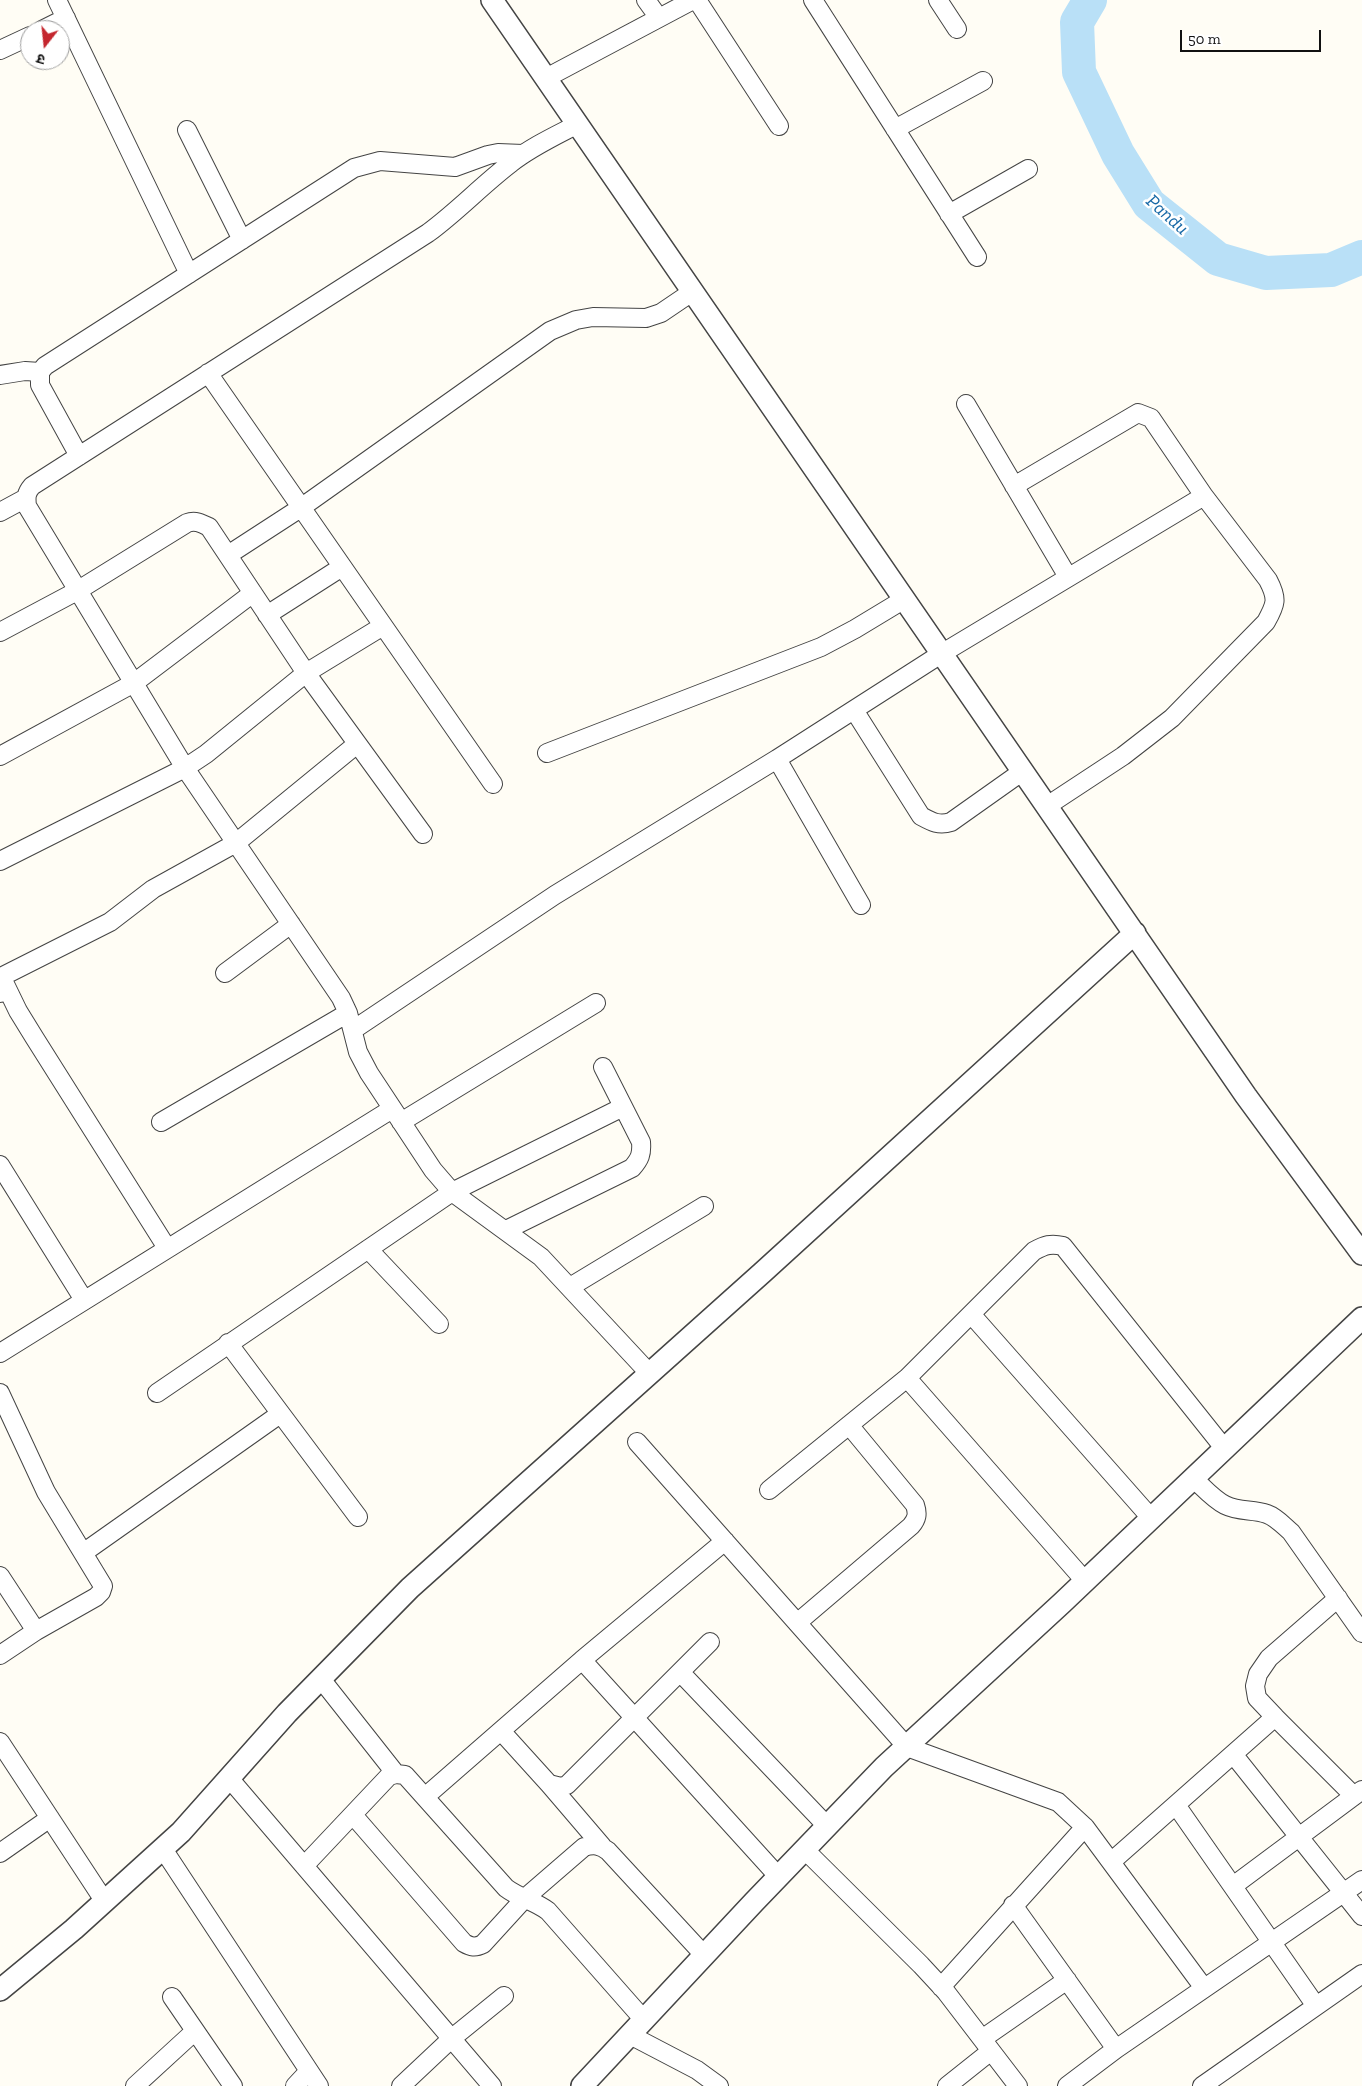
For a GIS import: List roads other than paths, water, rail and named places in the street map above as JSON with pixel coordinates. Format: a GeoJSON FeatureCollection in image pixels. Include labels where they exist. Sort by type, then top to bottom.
{"type":"FeatureCollection","features":[{"type":"Feature","properties":{"kind":"street"},"geometry":{"type":"LineString","coordinates":[[58,0],[189,274]]}},
{"type":"Feature","properties":{"kind":"street"},"geometry":{"type":"LineString","coordinates":[[492,0],[1246,1096],[1362,1254]]}},
{"type":"Feature","properties":{"kind":"street"},"geometry":{"type":"LineString","coordinates":[[646,0],[658,18]]}},
{"type":"Feature","properties":{"kind":"street"},"geometry":{"type":"LineString","coordinates":[[546,78],[693,0]]}},
{"type":"Feature","properties":{"kind":"street"},"geometry":{"type":"LineString","coordinates":[[697,0],[779,126]]}},
{"type":"Feature","properties":{"kind":"street"},"geometry":{"type":"LineString","coordinates":[[813,0],[977,257]]}},
{"type":"Feature","properties":{"kind":"street"},"geometry":{"type":"LineString","coordinates":[[938,0],[957,29]]}},
{"type":"Feature","properties":{"kind":"street"},"geometry":{"type":"LineString","coordinates":[[62,20],[66,18]]}},
{"type":"Feature","properties":{"kind":"street"},"geometry":{"type":"LineString","coordinates":[[0,50],[20,41]]}},
{"type":"Feature","properties":{"kind":"street"},"geometry":{"type":"LineString","coordinates":[[895,129],[983,81]]}},
{"type":"Feature","properties":{"kind":"street"},"geometry":{"type":"LineString","coordinates":[[578,124],[523,154],[449,218],[428,233],[32,486],[27,492],[26,498],[27,506],[77,591],[185,768],[331,982],[351,1022],[358,1052],[369,1073],[433,1170],[452,1192],[541,1257],[650,1374]]}},
{"type":"Feature","properties":{"kind":"street"},"geometry":{"type":"LineString","coordinates":[[187,130],[242,240]]}},
{"type":"Feature","properties":{"kind":"street"},"geometry":{"type":"LineString","coordinates":[[79,456],[40,385],[40,372],[45,366],[354,168],[380,161],[456,167],[488,155],[523,154]]}},
{"type":"Feature","properties":{"kind":"street"},"geometry":{"type":"LineString","coordinates":[[949,214],[1028,169]]}},
{"type":"Feature","properties":{"kind":"street"},"geometry":{"type":"LineString","coordinates":[[228,555],[302,507],[550,331],[576,320],[593,317],[646,318],[661,314],[692,292]]}},
{"type":"Feature","properties":{"kind":"street"},"geometry":{"type":"LineString","coordinates":[[0,376],[25,371],[40,372]]}},
{"type":"Feature","properties":{"kind":"street"},"geometry":{"type":"LineString","coordinates":[[208,373],[493,784]]}},
{"type":"Feature","properties":{"kind":"street"},"geometry":{"type":"LineString","coordinates":[[966,404],[1068,577]]}},
{"type":"Feature","properties":{"kind":"street"},"geometry":{"type":"LineString","coordinates":[[1014,486],[1138,413],[1152,418],[1204,496],[1268,580],[1276,594],[1274,608],[1266,622],[1172,718],[1122,756],[1047,806]]}},
{"type":"Feature","properties":{"kind":"street"},"geometry":{"type":"LineString","coordinates":[[161,1122],[351,1022],[777,759],[942,654],[1204,496]]}},
{"type":"Feature","properties":{"kind":"street"},"geometry":{"type":"LineString","coordinates":[[0,512],[26,498]]}},
{"type":"Feature","properties":{"kind":"street"},"geometry":{"type":"LineString","coordinates":[[0,632],[77,591],[186,523],[193,521],[209,527],[306,673],[422,834]]}},
{"type":"Feature","properties":{"kind":"street"},"geometry":{"type":"LineString","coordinates":[[267,615],[342,567]]}},
{"type":"Feature","properties":{"kind":"street"},"geometry":{"type":"LineString","coordinates":[[0,756],[134,683],[253,593]]}},
{"type":"Feature","properties":{"kind":"street"},"geometry":{"type":"LineString","coordinates":[[547,753],[828,644],[903,600]]}},
{"type":"Feature","properties":{"kind":"street"},"geometry":{"type":"LineString","coordinates":[[0,861],[185,768],[206,754],[306,673],[383,626]]}},
{"type":"Feature","properties":{"kind":"street"},"geometry":{"type":"LineString","coordinates":[[854,710],[921,816],[932,823],[944,825],[951,822],[1023,772]]}},
{"type":"Feature","properties":{"kind":"street"},"geometry":{"type":"LineString","coordinates":[[167,1248],[0,982],[110,922],[153,889],[236,843],[357,744]]}},
{"type":"Feature","properties":{"kind":"street"},"geometry":{"type":"LineString","coordinates":[[777,759],[861,905]]}},
{"type":"Feature","properties":{"kind":"street"},"geometry":{"type":"LineString","coordinates":[[225,973],[291,924]]}},
{"type":"Feature","properties":{"kind":"street"},"geometry":{"type":"LineString","coordinates":[[0,1990],[163,1849],[287,1713],[410,1588],[650,1374],[1135,934]]}},
{"type":"Feature","properties":{"kind":"street"},"geometry":{"type":"LineString","coordinates":[[0,1353],[167,1248],[396,1115],[596,1003]]}},
{"type":"Feature","properties":{"kind":"street"},"geometry":{"type":"LineString","coordinates":[[506,1230],[632,1168],[640,1160],[642,1153],[640,1142],[603,1067]]}},
{"type":"Feature","properties":{"kind":"street"},"geometry":{"type":"LineString","coordinates":[[157,1393],[452,1192],[623,1107]]}},
{"type":"Feature","properties":{"kind":"street"},"geometry":{"type":"LineString","coordinates":[[0,1164],[84,1300]]}},
{"type":"Feature","properties":{"kind":"street"},"geometry":{"type":"LineString","coordinates":[[570,1287],[704,1206]]}},
{"type":"Feature","properties":{"kind":"street"},"geometry":{"type":"LineString","coordinates":[[769,1490],[907,1378],[1034,1251],[1044,1245],[1054,1244],[1063,1246],[1224,1448]]}},
{"type":"Feature","properties":{"kind":"street"},"geometry":{"type":"LineString","coordinates":[[368,1249],[439,1324]]}},
{"type":"Feature","properties":{"kind":"street"},"geometry":{"type":"LineString","coordinates":[[971,1314],[1151,1518]]}},
{"type":"Feature","properties":{"kind":"street"},"geometry":{"type":"LineString","coordinates":[[582,2086],[778,1876],[884,1767],[1085,1581],[1362,1318]]}},
{"type":"Feature","properties":{"kind":"street"},"geometry":{"type":"LineString","coordinates":[[228,1343],[358,1517]]}},
{"type":"Feature","properties":{"kind":"street"},"geometry":{"type":"LineString","coordinates":[[907,1378],[1085,1581]]}},
{"type":"Feature","properties":{"kind":"street"},"geometry":{"type":"LineString","coordinates":[[0,1393],[46,1492],[103,1586],[101,1592],[0,1655]]}},
{"type":"Feature","properties":{"kind":"street"},"geometry":{"type":"LineString","coordinates":[[83,1553],[280,1414]]}},
{"type":"Feature","properties":{"kind":"street"},"geometry":{"type":"LineString","coordinates":[[798,1623],[916,1520],[917,1512],[915,1505],[849,1425]]}},
{"type":"Feature","properties":{"kind":"street"},"geometry":{"type":"LineString","coordinates":[[638,1442],[907,1747],[1058,1802],[1085,1827],[1204,1988]]}},
{"type":"Feature","properties":{"kind":"street"},"geometry":{"type":"LineString","coordinates":[[1193,1478],[1214,1498],[1226,1506],[1238,1510],[1266,1513],[1278,1520],[1291,1532],[1362,1633]]}},
{"type":"Feature","properties":{"kind":"street"},"geometry":{"type":"LineString","coordinates":[[426,1796],[582,1660],[724,1541]]}},
{"type":"Feature","properties":{"kind":"street"},"geometry":{"type":"LineString","coordinates":[[0,1576],[36,1631]]}},
{"type":"Feature","properties":{"kind":"street"},"geometry":{"type":"LineString","coordinates":[[1232,1886],[1358,1793],[1257,1698],[1255,1686],[1258,1674],[1269,1658],[1338,1598]]}},
{"type":"Feature","properties":{"kind":"street"},"geometry":{"type":"LineString","coordinates":[[549,1784],[555,1787],[568,1785],[710,1642]]}},
{"type":"Feature","properties":{"kind":"street"},"geometry":{"type":"LineString","coordinates":[[582,1660],[778,1876]]}},
{"type":"Feature","properties":{"kind":"street"},"geometry":{"type":"LineString","coordinates":[[680,1672],[827,1826]]}},
{"type":"Feature","properties":{"kind":"street"},"geometry":{"type":"LineString","coordinates":[[320,1679],[396,1774]]}},
{"type":"Feature","properties":{"kind":"street"},"geometry":{"type":"LineString","coordinates":[[1111,1862],[1276,1717]]}},
{"type":"Feature","properties":{"kind":"street"},"geometry":{"type":"LineString","coordinates":[[501,1730],[602,1846],[704,1955]]}},
{"type":"Feature","properties":{"kind":"street"},"geometry":{"type":"LineString","coordinates":[[0,1742],[104,1902]]}},
{"type":"Feature","properties":{"kind":"street"},"geometry":{"type":"LineString","coordinates":[[1233,1754],[1362,1916]]}},
{"type":"Feature","properties":{"kind":"street"},"geometry":{"type":"LineString","coordinates":[[304,1866],[389,1776],[396,1774],[405,1775],[426,1796],[506,1888],[514,1894],[537,1902],[548,1911],[637,2027],[719,2086]]}},
{"type":"Feature","properties":{"kind":"street"},"geometry":{"type":"LineString","coordinates":[[229,1778],[492,2086]]}},
{"type":"Feature","properties":{"kind":"street"},"geometry":{"type":"LineString","coordinates":[[1176,1805],[1316,2006]]}},
{"type":"Feature","properties":{"kind":"street"},"geometry":{"type":"LineString","coordinates":[[353,1815],[464,1943],[470,1947],[477,1947],[483,1944],[525,1898],[584,1847],[592,1844],[602,1846]]}},
{"type":"Feature","properties":{"kind":"street"},"geometry":{"type":"LineString","coordinates":[[0,1853],[50,1818]]}},
{"type":"Feature","properties":{"kind":"street"},"geometry":{"type":"LineString","coordinates":[[941,1987],[1085,1827]]}},
{"type":"Feature","properties":{"kind":"street"},"geometry":{"type":"LineString","coordinates":[[163,1849],[318,2086]]}},
{"type":"Feature","properties":{"kind":"street"},"geometry":{"type":"LineString","coordinates":[[804,1849],[941,1987],[1018,2086]]}},
{"type":"Feature","properties":{"kind":"street"},"geometry":{"type":"LineString","coordinates":[[1067,2086],[1116,2049],[1362,1880]]}},
{"type":"Feature","properties":{"kind":"street"},"geometry":{"type":"LineString","coordinates":[[1013,1905],[1116,2049]]}},
{"type":"Feature","properties":{"kind":"street"},"geometry":{"type":"LineString","coordinates":[[1202,2086],[1362,1974]]}},
{"type":"Feature","properties":{"kind":"street"},"geometry":{"type":"LineString","coordinates":[[947,2086],[986,2045],[1067,1980]]}},
{"type":"Feature","properties":{"kind":"street"},"geometry":{"type":"LineString","coordinates":[[401,2086],[451,2039],[504,1996]]}},
{"type":"Feature","properties":{"kind":"street"},"geometry":{"type":"LineString","coordinates":[[172,1997],[233,2086]]}},
{"type":"Feature","properties":{"kind":"street"},"geometry":{"type":"LineString","coordinates":[[135,2086],[195,2031]]}},
{"type":"Feature","properties":{"kind":"street"},"geometry":{"type":"LineString","coordinates":[[295,2086],[309,2071]]}},
{"type":"Feature","properties":{"kind":"waterway","name":"Pandu"},"geometry":{"type":"LineString","coordinates":[[1090,0],[1077,22],[1079,72],[1118,154],[1149,204],[1218,259],[1266,273],[1331,270],[1362,257]]}}]}
